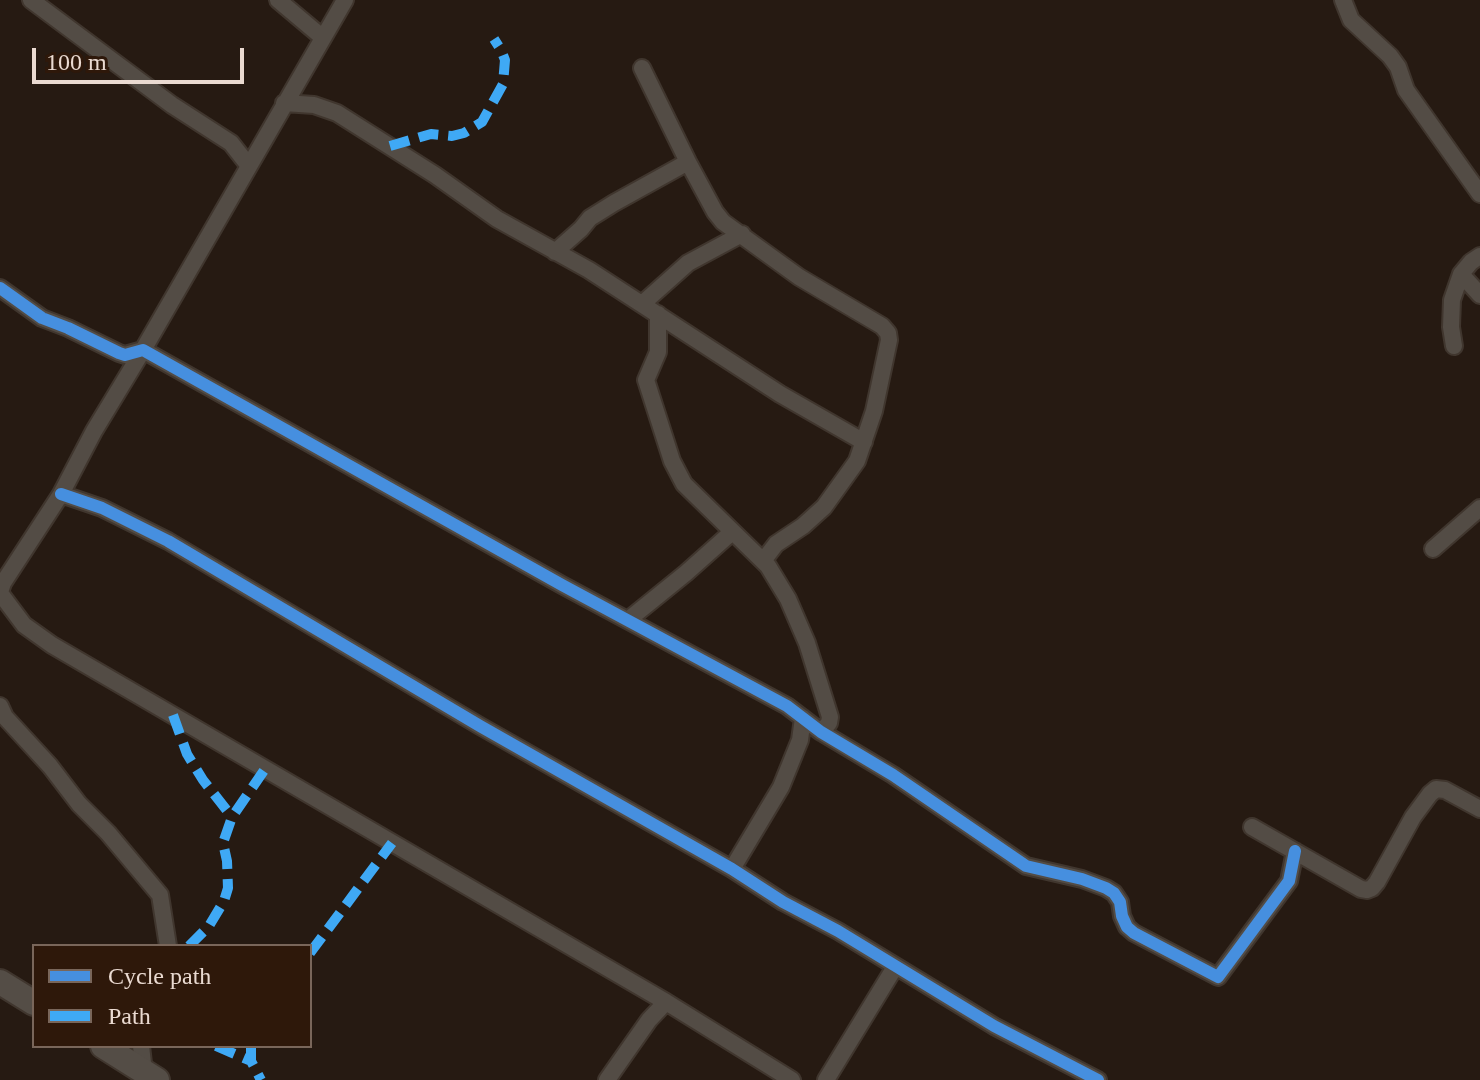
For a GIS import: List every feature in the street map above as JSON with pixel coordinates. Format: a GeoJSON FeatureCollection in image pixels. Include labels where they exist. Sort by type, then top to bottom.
{"type":"FeatureCollection","features":[{"type":"Feature","properties":{"kind":"main road"},"geometry":{"type":"LineString","coordinates":[[0,982],[32,1002]]}},
{"type":"Feature","properties":{"kind":"main road"},"geometry":{"type":"LineString","coordinates":[[106,1048],[151,1076]]}},
{"type":"Feature","properties":{"kind":"street"},"geometry":{"type":"LineString","coordinates":[[31,0],[172,105],[231,143],[249,166]]}},
{"type":"Feature","properties":{"kind":"street"},"geometry":{"type":"LineString","coordinates":[[278,0],[322,37]]}},
{"type":"Feature","properties":{"kind":"street"},"geometry":{"type":"LineString","coordinates":[[345,0],[94,431],[61,494],[1,587],[24,625],[77,661],[666,1002],[772,1075],[792,1080]]}},
{"type":"Feature","properties":{"kind":"street"},"geometry":{"type":"LineString","coordinates":[[1343,0],[1351,20],[1398,67],[1406,90],[1480,194]]}},
{"type":"Feature","properties":{"kind":"street"},"geometry":{"type":"LineString","coordinates":[[642,68],[688,162],[723,222],[799,277],[886,329],[889,340],[874,411],[857,461],[824,507],[776,544],[763,561]]}},
{"type":"Feature","properties":{"kind":"street"},"geometry":{"type":"LineString","coordinates":[[284,103],[314,105],[337,113],[435,175],[497,219],[589,270],[780,394],[864,442]]}},
{"type":"Feature","properties":{"kind":"street"},"geometry":{"type":"LineString","coordinates":[[555,252],[590,218],[688,162]]}},
{"type":"Feature","properties":{"kind":"street"},"geometry":{"type":"LineString","coordinates":[[642,304],[688,263],[742,234]]}},
{"type":"Feature","properties":{"kind":"street"},"geometry":{"type":"LineString","coordinates":[[1454,346],[1451,309],[1461,274],[1480,256]]}},
{"type":"Feature","properties":{"kind":"street"},"geometry":{"type":"LineString","coordinates":[[1461,274],[1480,295]]}},
{"type":"Feature","properties":{"kind":"street"},"geometry":{"type":"LineString","coordinates":[[0,288],[42,318],[119,353],[125,355],[143,350],[396,493],[787,706],[821,732],[893,775],[1026,866],[1082,879],[1114,893],[1127,927],[1134,933],[1218,977],[1289,881],[1295,851]]}},
{"type":"Feature","properties":{"kind":"street"},"geometry":{"type":"LineString","coordinates":[[658,314],[658,352],[646,380],[672,461],[684,484],[768,566],[788,599],[807,643],[830,717],[821,732]]}},
{"type":"Feature","properties":{"kind":"street"},"geometry":{"type":"LineString","coordinates":[[61,494],[102,508],[168,541],[480,726],[838,931],[994,1026],[1098,1080]]}},
{"type":"Feature","properties":{"kind":"street"},"geometry":{"type":"LineString","coordinates":[[1433,549],[1480,508]]}},
{"type":"Feature","properties":{"kind":"street"},"geometry":{"type":"LineString","coordinates":[[628,620],[732,532]]}},
{"type":"Feature","properties":{"kind":"street"},"geometry":{"type":"LineString","coordinates":[[0,706],[5,717],[160,895],[168,944]]}},
{"type":"Feature","properties":{"kind":"street"},"geometry":{"type":"LineString","coordinates":[[732,869],[787,774],[800,740],[803,718]]}},
{"type":"Feature","properties":{"kind":"street"},"geometry":{"type":"LineString","coordinates":[[1252,827],[1367,890],[1377,882],[1413,817],[1436,789],[1445,790],[1480,809]]}},
{"type":"Feature","properties":{"kind":"street"},"geometry":{"type":"LineString","coordinates":[[826,1080],[895,967]]}},
{"type":"Feature","properties":{"kind":"street"},"geometry":{"type":"LineString","coordinates":[[607,1080],[649,1020],[666,1002]]}},
{"type":"Feature","properties":{"kind":"street"},"geometry":{"type":"LineString","coordinates":[[142,1048],[151,1076]]}},
{"type":"Feature","properties":{"kind":"marked path"},"geometry":{"type":"LineString","coordinates":[[390,146],[431,134],[452,136],[464,133],[482,122],[503,84],[505,60],[494,39]]}},
{"type":"Feature","properties":{"kind":"marked path"},"geometry":{"type":"LineString","coordinates":[[173,715],[187,754],[232,817]]}},
{"type":"Feature","properties":{"kind":"marked path"},"geometry":{"type":"LineString","coordinates":[[191,944],[209,926],[224,901],[228,888],[223,843],[232,817],[265,769]]}},
{"type":"Feature","properties":{"kind":"marked path"},"geometry":{"type":"LineString","coordinates":[[312,950],[392,843]]}},
{"type":"Feature","properties":{"kind":"marked path"},"geometry":{"type":"LineString","coordinates":[[221,1048],[251,1061]]}},
{"type":"Feature","properties":{"kind":"marked path"},"geometry":{"type":"LineString","coordinates":[[251,1048],[251,1061],[261,1080]]}},
{"type":"Feature","properties":{"kind":"cycle path"},"geometry":{"type":"LineString","coordinates":[[0,288],[42,318],[119,353],[125,355],[143,350],[562,585],[787,706],[821,732],[893,775],[1026,866],[1082,879],[1114,893],[1127,927],[1134,933],[1218,977],[1289,881],[1295,851]]}},
{"type":"Feature","properties":{"kind":"cycle path"},"geometry":{"type":"LineString","coordinates":[[61,494],[102,508],[168,541],[480,726],[838,931],[994,1026],[1098,1080]]}}]}
